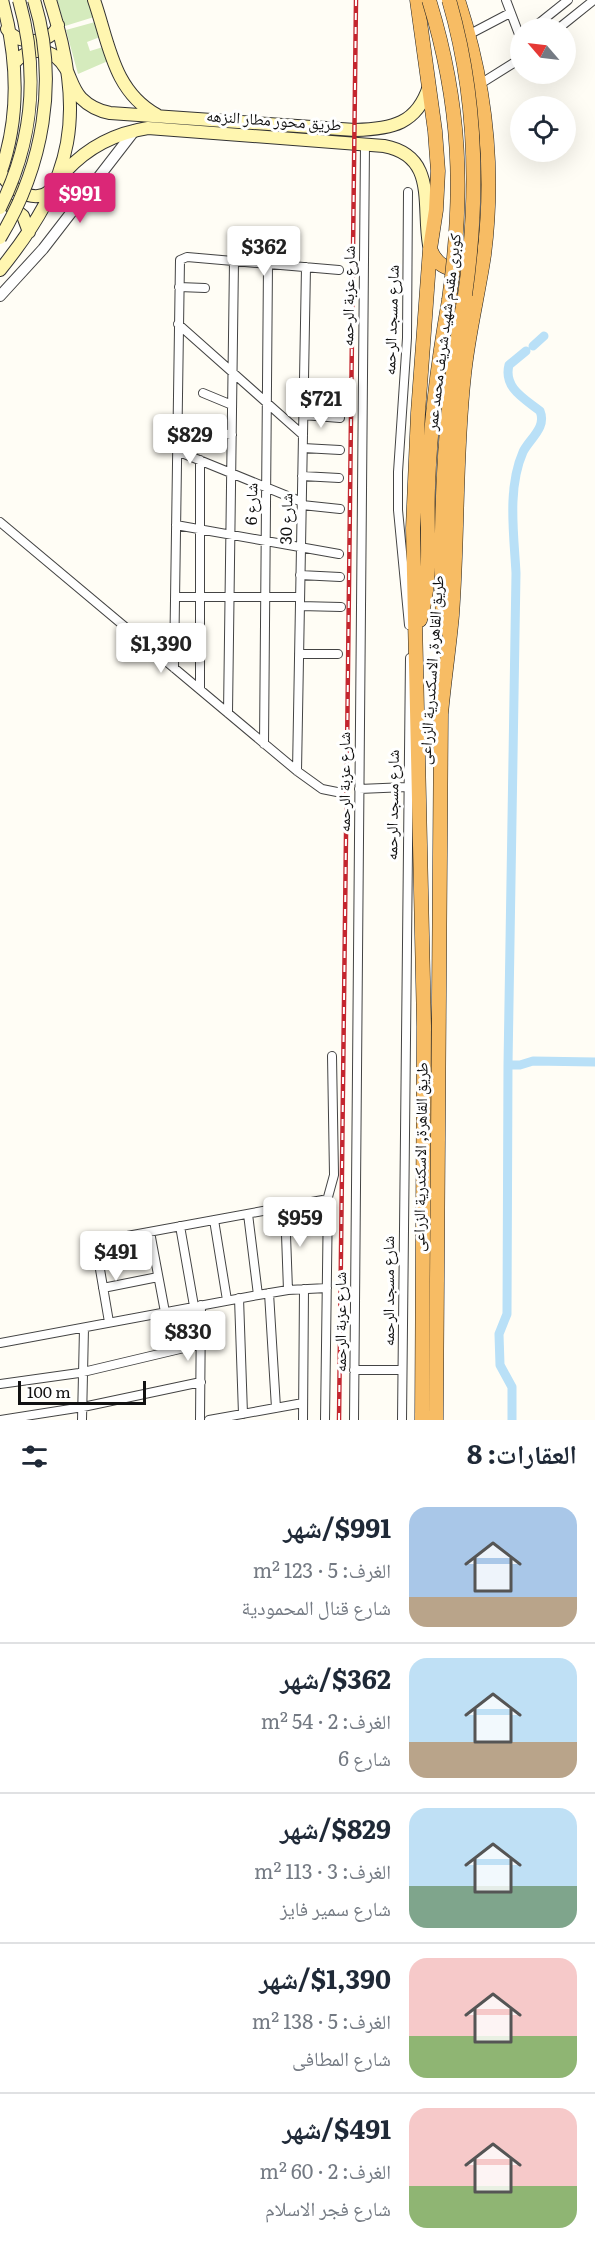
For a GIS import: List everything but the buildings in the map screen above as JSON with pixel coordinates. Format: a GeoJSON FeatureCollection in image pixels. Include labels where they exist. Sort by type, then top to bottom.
{"type":"FeatureCollection","features":[{"type":"Feature","properties":{"kind":"highway","name":"طريق القاهرة, الاسكندرية الزراعى"},"geometry":{"type":"LineString","coordinates":[[417,0],[438,171],[418,413],[413,528],[424,1026],[422,1420]]}},
{"type":"Feature","properties":{"kind":"highway","name":"كوبرى مقدم شهيد شريف محمد عمر"},"geometry":{"type":"LineString","coordinates":[[417,631],[427,592],[427,501],[431,433],[458,221],[457,141],[445,58],[429,0]]}},
{"type":"Feature","properties":{"kind":"highway","name":"كوبرى مقدم شهيد شريف محمد عمر"},"geometry":{"type":"LineString","coordinates":[[445,669],[441,570],[446,433],[452,368],[465,294],[473,212],[474,154],[466,79],[449,0]]}},
{"type":"Feature","properties":{"kind":"highway","name":"طريق القاهرة, الاسكندرية الزراعى"},"geometry":{"type":"LineString","coordinates":[[436,1420],[441,714],[452,616],[464,374],[484,253],[488,168],[480,84],[470,34],[458,0]]}},
{"type":"Feature","properties":{"kind":"highway"},"geometry":{"type":"LineString","coordinates":[[421,26],[426,19],[440,11],[449,10],[464,17]]}},
{"type":"Feature","properties":{"kind":"highway"},"geometry":{"type":"LineString","coordinates":[[430,249],[439,263],[455,270],[472,266],[484,253]]}},
{"type":"Feature","properties":{"kind":"main road"},"geometry":{"type":"LineString","coordinates":[[2,0],[15,62],[14,113],[0,173],[7,183],[33,196],[45,194],[54,185]]}},
{"type":"Feature","properties":{"kind":"main road"},"geometry":{"type":"LineString","coordinates":[[0,208],[20,160],[30,107],[30,56],[19,0]]}},
{"type":"Feature","properties":{"kind":"main road"},"geometry":{"type":"LineString","coordinates":[[0,238],[15,212],[32,170],[44,116],[45,61],[34,0]]}},
{"type":"Feature","properties":{"kind":"main road"},"geometry":{"type":"LineString","coordinates":[[0,270],[29,232],[54,185],[65,157],[70,129],[70,101],[58,25],[50,0]]}},
{"type":"Feature","properties":{"kind":"main road"},"geometry":{"type":"LineString","coordinates":[[94,0],[122,82],[141,105],[158,116]]}},
{"type":"Feature","properties":{"kind":"main road"},"geometry":{"type":"LineString","coordinates":[[0,16],[10,34],[26,40],[45,38],[54,34],[58,25]]}},
{"type":"Feature","properties":{"kind":"main road"},"geometry":{"type":"LineString","coordinates":[[15,62],[30,51],[42,51],[54,56],[66,69]]}},
{"type":"Feature","properties":{"kind":"main road","name":"طريق محور مطار النزهه"},"geometry":{"type":"LineString","coordinates":[[66,69],[76,92],[95,108],[110,113],[355,130],[384,128],[400,123],[414,113],[424,100],[429,84]]}},
{"type":"Feature","properties":{"kind":"main road","name":"طريق محور مطار النزهه"},"geometry":{"type":"LineString","coordinates":[[54,185],[76,160],[89,150],[135,130],[161,128],[365,144],[399,149],[418,166],[424,180],[426,224],[430,249]]}},
{"type":"Feature","properties":{"kind":"main road"},"geometry":{"type":"LineString","coordinates":[[0,200],[22,216],[29,232]]}},
{"type":"Feature","properties":{"kind":"street"},"geometry":{"type":"LineString","coordinates":[[506,0],[512,18]]}},
{"type":"Feature","properties":{"kind":"street"},"geometry":{"type":"LineString","coordinates":[[546,18],[568,0]]}},
{"type":"Feature","properties":{"kind":"street"},"geometry":{"type":"LineString","coordinates":[[572,18],[594,0]]}},
{"type":"Feature","properties":{"kind":"street"},"geometry":{"type":"LineString","coordinates":[[470,34],[510,13]]}},
{"type":"Feature","properties":{"kind":"street"},"geometry":{"type":"LineString","coordinates":[[480,84],[510,64]]}},
{"type":"Feature","properties":{"kind":"street"},"geometry":{"type":"LineString","coordinates":[[0,296],[43,249],[135,130]]}},
{"type":"Feature","properties":{"kind":"street","name":"شارع عزبة الرحمه"},"geometry":{"type":"LineString","coordinates":[[354,1420],[365,144]]}},
{"type":"Feature","properties":{"kind":"street","name":"شارع مسجد الرحمه"},"geometry":{"type":"LineString","coordinates":[[402,1420],[410,630],[400,534],[398,472],[407,338],[408,192]]}},
{"type":"Feature","properties":{"kind":"street"},"geometry":{"type":"LineString","coordinates":[[174,668],[179,262],[184,257],[339,270]]}},
{"type":"Feature","properties":{"kind":"street"},"geometry":{"type":"LineString","coordinates":[[228,713],[234,261]]}},
{"type":"Feature","properties":{"kind":"street","name":"شارع 6"},"geometry":{"type":"LineString","coordinates":[[264,744],[268,264]]}},
{"type":"Feature","properties":{"kind":"street","name":"شارع 30"},"geometry":{"type":"LineString","coordinates":[[297,771],[306,267]]}},
{"type":"Feature","properties":{"kind":"street"},"geometry":{"type":"LineString","coordinates":[[179,288],[204,288]]}},
{"type":"Feature","properties":{"kind":"street"},"geometry":{"type":"LineString","coordinates":[[178,324],[303,435]]}},
{"type":"Feature","properties":{"kind":"street"},"geometry":{"type":"LineString","coordinates":[[304,387],[343,388]]}},
{"type":"Feature","properties":{"kind":"street"},"geometry":{"type":"LineString","coordinates":[[203,393],[232,405]]}},
{"type":"Feature","properties":{"kind":"street"},"geometry":{"type":"LineString","coordinates":[[303,415],[340,418]]}},
{"type":"Feature","properties":{"kind":"street"},"geometry":{"type":"LineString","coordinates":[[207,430],[232,435]]}},
{"type":"Feature","properties":{"kind":"street"},"geometry":{"type":"LineString","coordinates":[[303,448],[340,450]]}},
{"type":"Feature","properties":{"kind":"street"},"geometry":{"type":"LineString","coordinates":[[177,451],[302,504],[340,509]]}},
{"type":"Feature","properties":{"kind":"street"},"geometry":{"type":"LineString","coordinates":[[200,460],[200,689]]}},
{"type":"Feature","properties":{"kind":"street"},"geometry":{"type":"LineString","coordinates":[[302,476],[339,478]]}},
{"type":"Feature","properties":{"kind":"street"},"geometry":{"type":"LineString","coordinates":[[0,522],[297,771],[322,789],[338,792]]}},
{"type":"Feature","properties":{"kind":"street"},"geometry":{"type":"LineString","coordinates":[[176,525],[339,554]]}},
{"type":"Feature","properties":{"kind":"street"},"geometry":{"type":"LineString","coordinates":[[300,575],[340,577]]}},
{"type":"Feature","properties":{"kind":"street"},"geometry":{"type":"LineString","coordinates":[[175,597],[265,597],[341,607]]}},
{"type":"Feature","properties":{"kind":"street"},"geometry":{"type":"LineString","coordinates":[[299,654],[338,654]]}},
{"type":"Feature","properties":{"kind":"street"},"geometry":{"type":"LineString","coordinates":[[359,789],[407,787]]}},
{"type":"Feature","properties":{"kind":"street"},"geometry":{"type":"LineString","coordinates":[[325,1420],[328,1199],[334,1175],[332,1056]]}},
{"type":"Feature","properties":{"kind":"street"},"geometry":{"type":"LineString","coordinates":[[109,1322],[96,1246],[100,1241],[328,1199]]}},
{"type":"Feature","properties":{"kind":"street"},"geometry":{"type":"LineString","coordinates":[[285,1207],[288,1290]]}},
{"type":"Feature","properties":{"kind":"street"},"geometry":{"type":"LineString","coordinates":[[248,1214],[258,1295]]}},
{"type":"Feature","properties":{"kind":"street"},"geometry":{"type":"LineString","coordinates":[[214,1220],[227,1300]]}},
{"type":"Feature","properties":{"kind":"street"},"geometry":{"type":"LineString","coordinates":[[180,1226],[198,1306],[201,1344],[200,1420]]}},
{"type":"Feature","properties":{"kind":"street"},"geometry":{"type":"LineString","coordinates":[[150,1232],[165,1312]]}},
{"type":"Feature","properties":{"kind":"street"},"geometry":{"type":"LineString","coordinates":[[99,1259],[153,1248]]}},
{"type":"Feature","properties":{"kind":"street"},"geometry":{"type":"LineString","coordinates":[[103,1288],[158,1277]]}},
{"type":"Feature","properties":{"kind":"street"},"geometry":{"type":"LineString","coordinates":[[0,1343],[227,1300],[288,1290],[327,1287]]}},
{"type":"Feature","properties":{"kind":"street"},"geometry":{"type":"LineString","coordinates":[[303,1420],[304,1289]]}},
{"type":"Feature","properties":{"kind":"street"},"geometry":{"type":"LineString","coordinates":[[269,1293],[276,1408]]}},
{"type":"Feature","properties":{"kind":"street"},"geometry":{"type":"LineString","coordinates":[[239,1298],[243,1414]]}},
{"type":"Feature","properties":{"kind":"street"},"geometry":{"type":"LineString","coordinates":[[82,1420],[84,1328]]}},
{"type":"Feature","properties":{"kind":"street"},"geometry":{"type":"LineString","coordinates":[[0,1384],[83,1372],[201,1344]]}},
{"type":"Feature","properties":{"kind":"street"},"geometry":{"type":"LineString","coordinates":[[354,1370],[402,1370]]}},
{"type":"Feature","properties":{"kind":"street"},"geometry":{"type":"LineString","coordinates":[[0,1419],[83,1407],[201,1382]]}},
{"type":"Feature","properties":{"kind":"street"},"geometry":{"type":"LineString","coordinates":[[209,1420],[303,1404]]}},
{"type":"Feature","properties":{"kind":"green space"},"geometry":{"type":"Polygon","coordinates":[[[57,0],[88,0],[94,17],[65,26],[57,0]]]}},
{"type":"Feature","properties":{"kind":"green space"},"geometry":{"type":"Polygon","coordinates":[[[95,22],[100,37],[87,42],[90,51],[103,47],[108,61],[78,74],[66,30],[95,22]]]}},
{"type":"Feature","properties":{"kind":"waterway"},"geometry":{"type":"LineString","coordinates":[[533,346],[544,336]]}},
{"type":"Feature","properties":{"kind":"waterway"},"geometry":{"type":"LineString","coordinates":[[512,1420],[512,1387],[500,1365],[499,1334],[507,1314],[508,1065],[516,573],[513,496],[523,452],[539,428],[542,417],[540,411],[512,386],[508,373],[509,365],[526,351]]}},
{"type":"Feature","properties":{"kind":"waterway"},"geometry":{"type":"LineString","coordinates":[[508,1065],[520,1065],[533,1061],[595,1062]]}},
{"type":"Feature","properties":{"kind":"railway"},"geometry":{"type":"LineString","coordinates":[[339,1420],[356,0]]}}]}
